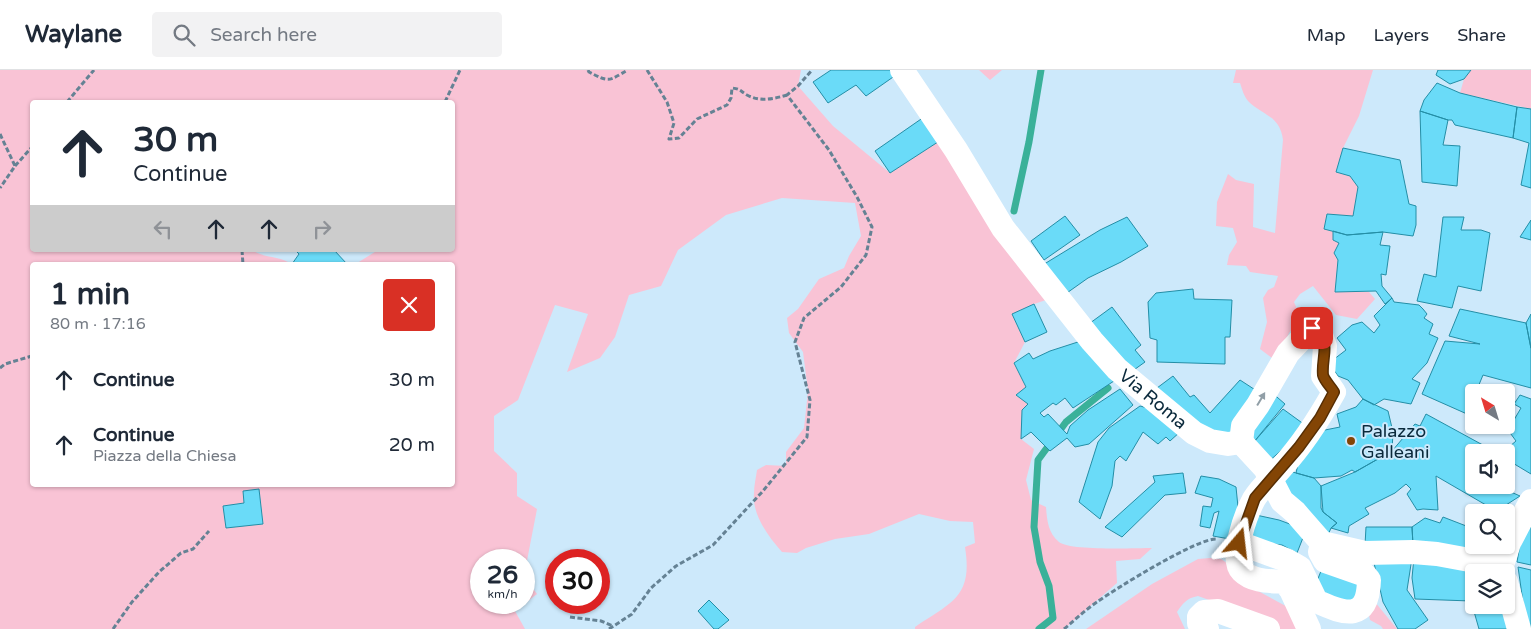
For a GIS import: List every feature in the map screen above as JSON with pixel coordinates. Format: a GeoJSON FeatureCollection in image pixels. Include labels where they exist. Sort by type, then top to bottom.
{"type":"FeatureCollection","features":[{"type":"Feature","properties":{"kind":"street","name":"Via Roma"},"geometry":{"type":"LineString","coordinates":[[902,70],[956,150],[1003,228],[1092,341],[1117,369],[1194,433],[1210,441],[1228,444],[1241,442]]}},
{"type":"Feature","properties":{"kind":"street"},"geometry":{"type":"LineString","coordinates":[[1309,629],[1291,590],[1285,582],[1255,579],[1241,570],[1237,560],[1239,543],[1255,498],[1282,468],[1320,418],[1334,392],[1323,376],[1325,346],[1320,332],[1312,328],[1288,353],[1258,405],[1243,426],[1241,442],[1264,468],[1282,501],[1295,512],[1322,543],[1365,553],[1412,552],[1437,554],[1472,564]]}},
{"type":"Feature","properties":{"kind":"street"},"geometry":{"type":"LineString","coordinates":[[1506,564],[1509,543],[1531,501]]}},
{"type":"Feature","properties":{"kind":"street"},"geometry":{"type":"LineString","coordinates":[[1239,543],[1286,560],[1300,568],[1316,602],[1339,610],[1355,611],[1361,608],[1367,599],[1369,580],[1365,575],[1325,561],[1320,552],[1322,543]]}},
{"type":"Feature","properties":{"kind":"street"},"geometry":{"type":"LineString","coordinates":[[1207,629],[1200,623],[1199,617],[1204,612],[1218,611],[1268,629]]}},
{"type":"Feature","properties":{"kind":"street"},"geometry":{"type":"LineString","coordinates":[[1515,614],[1519,629]]}},
{"type":"Feature","properties":{"kind":"path"},"geometry":{"type":"LineString","coordinates":[[69,100],[94,70]]}},
{"type":"Feature","properties":{"kind":"path"},"geometry":{"type":"LineString","coordinates":[[446,100],[460,70]]}},
{"type":"Feature","properties":{"kind":"path"},"geometry":{"type":"LineString","coordinates":[[588,70],[609,81],[628,70]]}},
{"type":"Feature","properties":{"kind":"path"},"geometry":{"type":"LineString","coordinates":[[647,70],[667,102],[674,123],[669,139],[679,138],[697,119],[727,105],[732,98],[732,88],[740,89],[747,95],[768,101],[787,95],[812,70]]}},
{"type":"Feature","properties":{"kind":"path"},"geometry":{"type":"LineString","coordinates":[[608,629],[632,614],[651,588],[676,566],[713,545],[763,492],[807,437],[810,400],[795,342],[804,318],[841,287],[866,255],[872,227],[857,197],[829,150],[787,95]]}},
{"type":"Feature","properties":{"kind":"path"},"geometry":{"type":"LineString","coordinates":[[0,134],[15,166]]}},
{"type":"Feature","properties":{"kind":"path"},"geometry":{"type":"LineString","coordinates":[[0,188],[15,166],[30,149]]}},
{"type":"Feature","properties":{"kind":"path"},"geometry":{"type":"LineString","coordinates":[[0,368],[5,364],[30,357]]}},
{"type":"Feature","properties":{"kind":"path"},"geometry":{"type":"LineString","coordinates":[[113,629],[132,602],[159,572],[181,554],[193,549],[209,531]]}},
{"type":"Feature","properties":{"kind":"path"},"geometry":{"type":"LineString","coordinates":[[1064,629],[1097,602],[1194,545],[1211,539],[1239,543]]}},
{"type":"Feature","properties":{"kind":"path"},"geometry":{"type":"LineString","coordinates":[[570,617],[601,620],[613,626]]}},
{"type":"Feature","properties":{"kind":"shaded area"},"geometry":{"type":"Polygon","coordinates":[[[0,70],[801,70],[798,86],[833,126],[890,173],[941,140],[1049,299],[1012,315],[1025,342],[1014,363],[1026,387],[1016,395],[1028,404],[1021,439],[1034,449],[1026,480],[1031,500],[1046,507],[1052,535],[1065,545],[1076,547],[1152,548],[1140,559],[1116,561],[1117,583],[1064,629],[915,629],[915,627],[949,604],[962,588],[966,577],[967,564],[965,547],[975,543],[973,522],[950,521],[919,514],[869,534],[835,539],[806,548],[797,553],[782,552],[766,532],[758,517],[754,493],[757,470],[766,465],[786,466],[786,452],[804,428],[808,391],[803,352],[789,333],[787,318],[798,309],[819,279],[844,268],[861,236],[855,203],[782,198],[726,215],[678,250],[661,286],[629,295],[615,337],[600,358],[567,372],[588,314],[555,305],[518,400],[494,416],[494,451],[517,473],[517,496],[537,509],[529,549],[470,549],[470,614],[517,614],[525,629],[0,629],[0,70]],[[259,489],[243,491],[244,503],[223,506],[226,528],[263,523],[259,489]]]}},
{"type":"Feature","properties":{"kind":"shaded area"},"geometry":{"type":"Polygon","coordinates":[[[979,70],[1002,70],[990,80],[979,70]]]}},
{"type":"Feature","properties":{"kind":"shaded area"},"geometry":{"type":"Polygon","coordinates":[[[1236,70],[1373,70],[1359,116],[1343,148],[1336,172],[1350,176],[1358,187],[1353,216],[1327,214],[1324,229],[1333,231],[1333,239],[1339,243],[1334,253],[1338,260],[1335,292],[1369,292],[1375,299],[1357,319],[1336,315],[1313,286],[1300,294],[1294,302],[1301,318],[1289,333],[1276,361],[1260,349],[1267,322],[1263,298],[1268,290],[1274,287],[1278,276],[1250,272],[1246,266],[1227,265],[1229,255],[1237,242],[1233,228],[1216,226],[1217,202],[1228,174],[1236,180],[1254,184],[1253,227],[1275,233],[1283,140],[1279,126],[1275,121],[1247,100],[1240,83],[1233,83],[1236,70]]]}},
{"type":"Feature","properties":{"kind":"shaded area"},"geometry":{"type":"Polygon","coordinates":[[[1471,70],[1531,70],[1531,109],[1460,93],[1464,79],[1471,70]]]}},
{"type":"Feature","properties":{"kind":"shaded area"},"geometry":{"type":"Polygon","coordinates":[[[1198,559],[1221,559],[1258,591],[1293,610],[1303,629],[1280,629],[1273,623],[1198,596],[1186,601],[1177,612],[1185,629],[1086,629],[1152,584],[1198,559]]]}},
{"type":"Feature","properties":{"kind":"shaded area"},"geometry":{"type":"Polygon","coordinates":[[[1375,602],[1397,629],[1383,629],[1370,620],[1369,615],[1375,602]]]}},
{"type":"Feature","properties":{"kind":"building"},"geometry":{"type":"Polygon","coordinates":[[[831,70],[892,70],[896,75],[866,96],[856,85],[828,103],[813,82],[831,70]]]}},
{"type":"Feature","properties":{"kind":"building"},"geometry":{"type":"Polygon","coordinates":[[[1438,70],[1471,70],[1464,79],[1450,84],[1436,75],[1438,70]]]}},
{"type":"Feature","properties":{"kind":"building"},"geometry":{"type":"Polygon","coordinates":[[[1437,83],[1460,93],[1517,107],[1513,138],[1455,125],[1452,120],[1420,111],[1424,100],[1437,83]]]}},
{"type":"Feature","properties":{"kind":"building"},"geometry":{"type":"Polygon","coordinates":[[[1517,107],[1531,109],[1531,188],[1521,185],[1529,143],[1513,138],[1517,107]]]}},
{"type":"Feature","properties":{"kind":"building"},"geometry":{"type":"Polygon","coordinates":[[[1420,111],[1448,120],[1443,145],[1460,146],[1457,186],[1422,182],[1420,111]]]}},
{"type":"Feature","properties":{"kind":"building"},"geometry":{"type":"Polygon","coordinates":[[[924,117],[941,140],[890,173],[875,151],[924,117]]]}},
{"type":"Feature","properties":{"kind":"building"},"geometry":{"type":"Polygon","coordinates":[[[1343,148],[1400,160],[1409,204],[1416,206],[1416,225],[1413,236],[1383,232],[1347,235],[1324,229],[1327,214],[1353,216],[1358,187],[1350,176],[1336,172],[1343,148]]]}},
{"type":"Feature","properties":{"kind":"building"},"geometry":{"type":"Polygon","coordinates":[[[1065,216],[1080,235],[1044,260],[1031,241],[1065,216]]]}},
{"type":"Feature","properties":{"kind":"building"},"geometry":{"type":"Polygon","coordinates":[[[1127,217],[1148,246],[1088,278],[1064,295],[1041,266],[1100,230],[1127,217]]]}},
{"type":"Feature","properties":{"kind":"building"},"geometry":{"type":"Polygon","coordinates":[[[1443,217],[1464,217],[1461,230],[1481,230],[1490,233],[1481,291],[1458,286],[1452,308],[1417,301],[1424,274],[1436,277],[1443,217]]]}},
{"type":"Feature","properties":{"kind":"building"},"geometry":{"type":"Polygon","coordinates":[[[1531,220],[1531,240],[1520,237],[1531,220]]]}},
{"type":"Feature","properties":{"kind":"building"},"geometry":{"type":"Polygon","coordinates":[[[1333,231],[1347,235],[1383,232],[1380,245],[1390,246],[1386,275],[1381,274],[1382,286],[1392,298],[1385,304],[1376,291],[1335,292],[1338,260],[1334,253],[1339,243],[1333,240],[1333,231]]]}},
{"type":"Feature","properties":{"kind":"building"},"geometry":{"type":"Polygon","coordinates":[[[297,252],[336,252],[345,262],[293,262],[299,254],[297,252]]]}},
{"type":"Feature","properties":{"kind":"building"},"geometry":{"type":"Polygon","coordinates":[[[1193,289],[1194,299],[1232,300],[1230,337],[1225,337],[1225,364],[1157,362],[1157,340],[1150,338],[1148,302],[1156,293],[1193,289]]]}},
{"type":"Feature","properties":{"kind":"building"},"geometry":{"type":"Polygon","coordinates":[[[1392,298],[1394,302],[1419,305],[1427,314],[1424,318],[1433,324],[1429,334],[1438,338],[1427,363],[1412,379],[1420,383],[1411,404],[1384,399],[1374,405],[1363,399],[1348,380],[1338,376],[1329,363],[1346,350],[1337,338],[1352,325],[1362,322],[1374,333],[1380,325],[1374,316],[1392,298]]]}},
{"type":"Feature","properties":{"kind":"building"},"geometry":{"type":"Polygon","coordinates":[[[1034,304],[1047,332],[1025,342],[1012,314],[1034,304]]]}},
{"type":"Feature","properties":{"kind":"building"},"geometry":{"type":"Polygon","coordinates":[[[1112,307],[1141,345],[1135,350],[1145,362],[1131,372],[1086,326],[1112,307]]]}},
{"type":"Feature","properties":{"kind":"building"},"geometry":{"type":"Polygon","coordinates":[[[1460,309],[1526,323],[1531,349],[1531,388],[1483,375],[1479,384],[1465,384],[1465,413],[1422,394],[1445,341],[1480,344],[1449,336],[1460,309]]]}},
{"type":"Feature","properties":{"kind":"building"},"geometry":{"type":"Polygon","coordinates":[[[1531,314],[1531,348],[1526,323],[1531,314]]]}},
{"type":"Feature","properties":{"kind":"building"},"geometry":{"type":"Polygon","coordinates":[[[1084,340],[1117,379],[1073,408],[1065,398],[1056,405],[1053,403],[1040,413],[1044,417],[1048,414],[1067,434],[1070,426],[1088,410],[1120,389],[1133,405],[1089,444],[1075,447],[1067,438],[1050,451],[1031,432],[1021,439],[1022,410],[1028,404],[1016,395],[1026,387],[1014,363],[1029,353],[1033,359],[1050,351],[1084,340]]]}},
{"type":"Feature","properties":{"kind":"building"},"geometry":{"type":"Polygon","coordinates":[[[1173,376],[1190,397],[1194,395],[1210,413],[1240,380],[1260,393],[1229,440],[1170,408],[1157,388],[1173,376]]]}},
{"type":"Feature","properties":{"kind":"building"},"geometry":{"type":"Polygon","coordinates":[[[1270,391],[1285,404],[1253,443],[1244,429],[1270,391]]]}},
{"type":"Feature","properties":{"kind":"building"},"geometry":{"type":"Polygon","coordinates":[[[1520,395],[1531,399],[1531,474],[1515,464],[1515,444],[1512,444],[1516,441],[1511,434],[1515,434],[1515,418],[1521,408],[1515,405],[1520,395]]]}},
{"type":"Feature","properties":{"kind":"building","name":"Palazzo Galleani"},"geometry":{"type":"Polygon","coordinates":[[[1363,399],[1388,411],[1393,432],[1392,451],[1355,472],[1352,470],[1341,476],[1314,478],[1296,473],[1301,451],[1320,431],[1340,427],[1337,414],[1356,407],[1363,399]]]}},
{"type":"Feature","properties":{"kind":"building"},"geometry":{"type":"Polygon","coordinates":[[[1140,406],[1152,409],[1181,431],[1170,441],[1166,437],[1158,444],[1143,432],[1126,461],[1120,456],[1115,461],[1112,486],[1100,519],[1079,502],[1098,442],[1109,428],[1140,406]]]}},
{"type":"Feature","properties":{"kind":"building"},"geometry":{"type":"Polygon","coordinates":[[[1283,409],[1305,425],[1267,463],[1253,443],[1283,409]]]}},
{"type":"Feature","properties":{"kind":"building"},"geometry":{"type":"Polygon","coordinates":[[[1426,414],[1481,444],[1465,444],[1465,493],[1436,476],[1438,510],[1417,510],[1407,494],[1411,489],[1406,484],[1395,493],[1365,508],[1369,514],[1349,526],[1348,533],[1331,528],[1337,523],[1323,512],[1321,486],[1355,472],[1392,451],[1415,424],[1420,426],[1426,414]]]}},
{"type":"Feature","properties":{"kind":"building"},"geometry":{"type":"Polygon","coordinates":[[[1289,471],[1314,478],[1321,486],[1321,508],[1323,512],[1337,523],[1331,528],[1328,535],[1277,484],[1289,471]]]}},
{"type":"Feature","properties":{"kind":"building"},"geometry":{"type":"Polygon","coordinates":[[[1183,473],[1186,493],[1165,495],[1122,537],[1105,527],[1155,482],[1153,476],[1183,473]]]}},
{"type":"Feature","properties":{"kind":"building"},"geometry":{"type":"Polygon","coordinates":[[[1201,476],[1219,479],[1236,487],[1239,517],[1235,540],[1213,536],[1219,511],[1214,513],[1210,528],[1200,526],[1203,506],[1211,507],[1213,498],[1195,493],[1201,476]]]}},
{"type":"Feature","properties":{"kind":"building"},"geometry":{"type":"Polygon","coordinates":[[[259,489],[263,524],[226,528],[223,506],[244,503],[243,491],[259,489]]]}},
{"type":"Feature","properties":{"kind":"building"},"geometry":{"type":"Polygon","coordinates":[[[1467,494],[1515,494],[1520,496],[1508,504],[1484,504],[1467,494]]]}},
{"type":"Feature","properties":{"kind":"building"},"geometry":{"type":"Polygon","coordinates":[[[1256,515],[1279,520],[1306,530],[1297,553],[1282,545],[1257,542],[1247,537],[1256,515]]]}},
{"type":"Feature","properties":{"kind":"building"},"geometry":{"type":"Polygon","coordinates":[[[1443,517],[1465,526],[1465,552],[1413,545],[1412,527],[1425,518],[1440,523],[1443,517]]]}},
{"type":"Feature","properties":{"kind":"building"},"geometry":{"type":"Polygon","coordinates":[[[1531,517],[1531,565],[1517,562],[1521,539],[1531,517]]]}},
{"type":"Feature","properties":{"kind":"building"},"geometry":{"type":"Polygon","coordinates":[[[1366,527],[1412,527],[1413,545],[1365,545],[1366,527]]]}},
{"type":"Feature","properties":{"kind":"building"},"geometry":{"type":"Polygon","coordinates":[[[1414,557],[1465,570],[1465,601],[1415,599],[1412,578],[1414,557]]]}},
{"type":"Feature","properties":{"kind":"building"},"geometry":{"type":"Polygon","coordinates":[[[1412,558],[1407,590],[1428,620],[1415,629],[1398,629],[1383,602],[1374,563],[1412,558]]]}},
{"type":"Feature","properties":{"kind":"building"},"geometry":{"type":"Polygon","coordinates":[[[1323,566],[1364,581],[1356,604],[1313,591],[1323,566]]]}},
{"type":"Feature","properties":{"kind":"building"},"geometry":{"type":"Polygon","coordinates":[[[1518,567],[1531,570],[1531,629],[1527,629],[1518,567]]]}},
{"type":"Feature","properties":{"kind":"building"},"geometry":{"type":"Polygon","coordinates":[[[709,600],[729,620],[718,629],[714,629],[698,611],[709,600]]]}},
{"type":"Feature","properties":{"kind":"building"},"geometry":{"type":"Polygon","coordinates":[[[1475,614],[1508,614],[1515,629],[1479,629],[1475,614]]]}},
{"type":"Feature","properties":{"kind":"waterway"},"geometry":{"type":"LineString","coordinates":[[1014,211],[1029,142],[1041,70]]}},
{"type":"Feature","properties":{"kind":"waterway"},"geometry":{"type":"LineString","coordinates":[[1039,629],[1053,618],[1049,586],[1040,562],[1034,527],[1038,460],[1066,422],[1108,388]]}},
{"type":"Feature","properties":{"kind":"place","name":"Palazzo Galleani"},"geometry":{"type":"Point","coordinates":[1351,441]}},
{"type":"Feature","properties":{"kind":"route"},"geometry":{"type":"LineString","coordinates":[[1239,543],[1245,521],[1255,498],[1299,447],[1320,418],[1334,392],[1323,376],[1325,346],[1320,332],[1312,328]]}}]}
